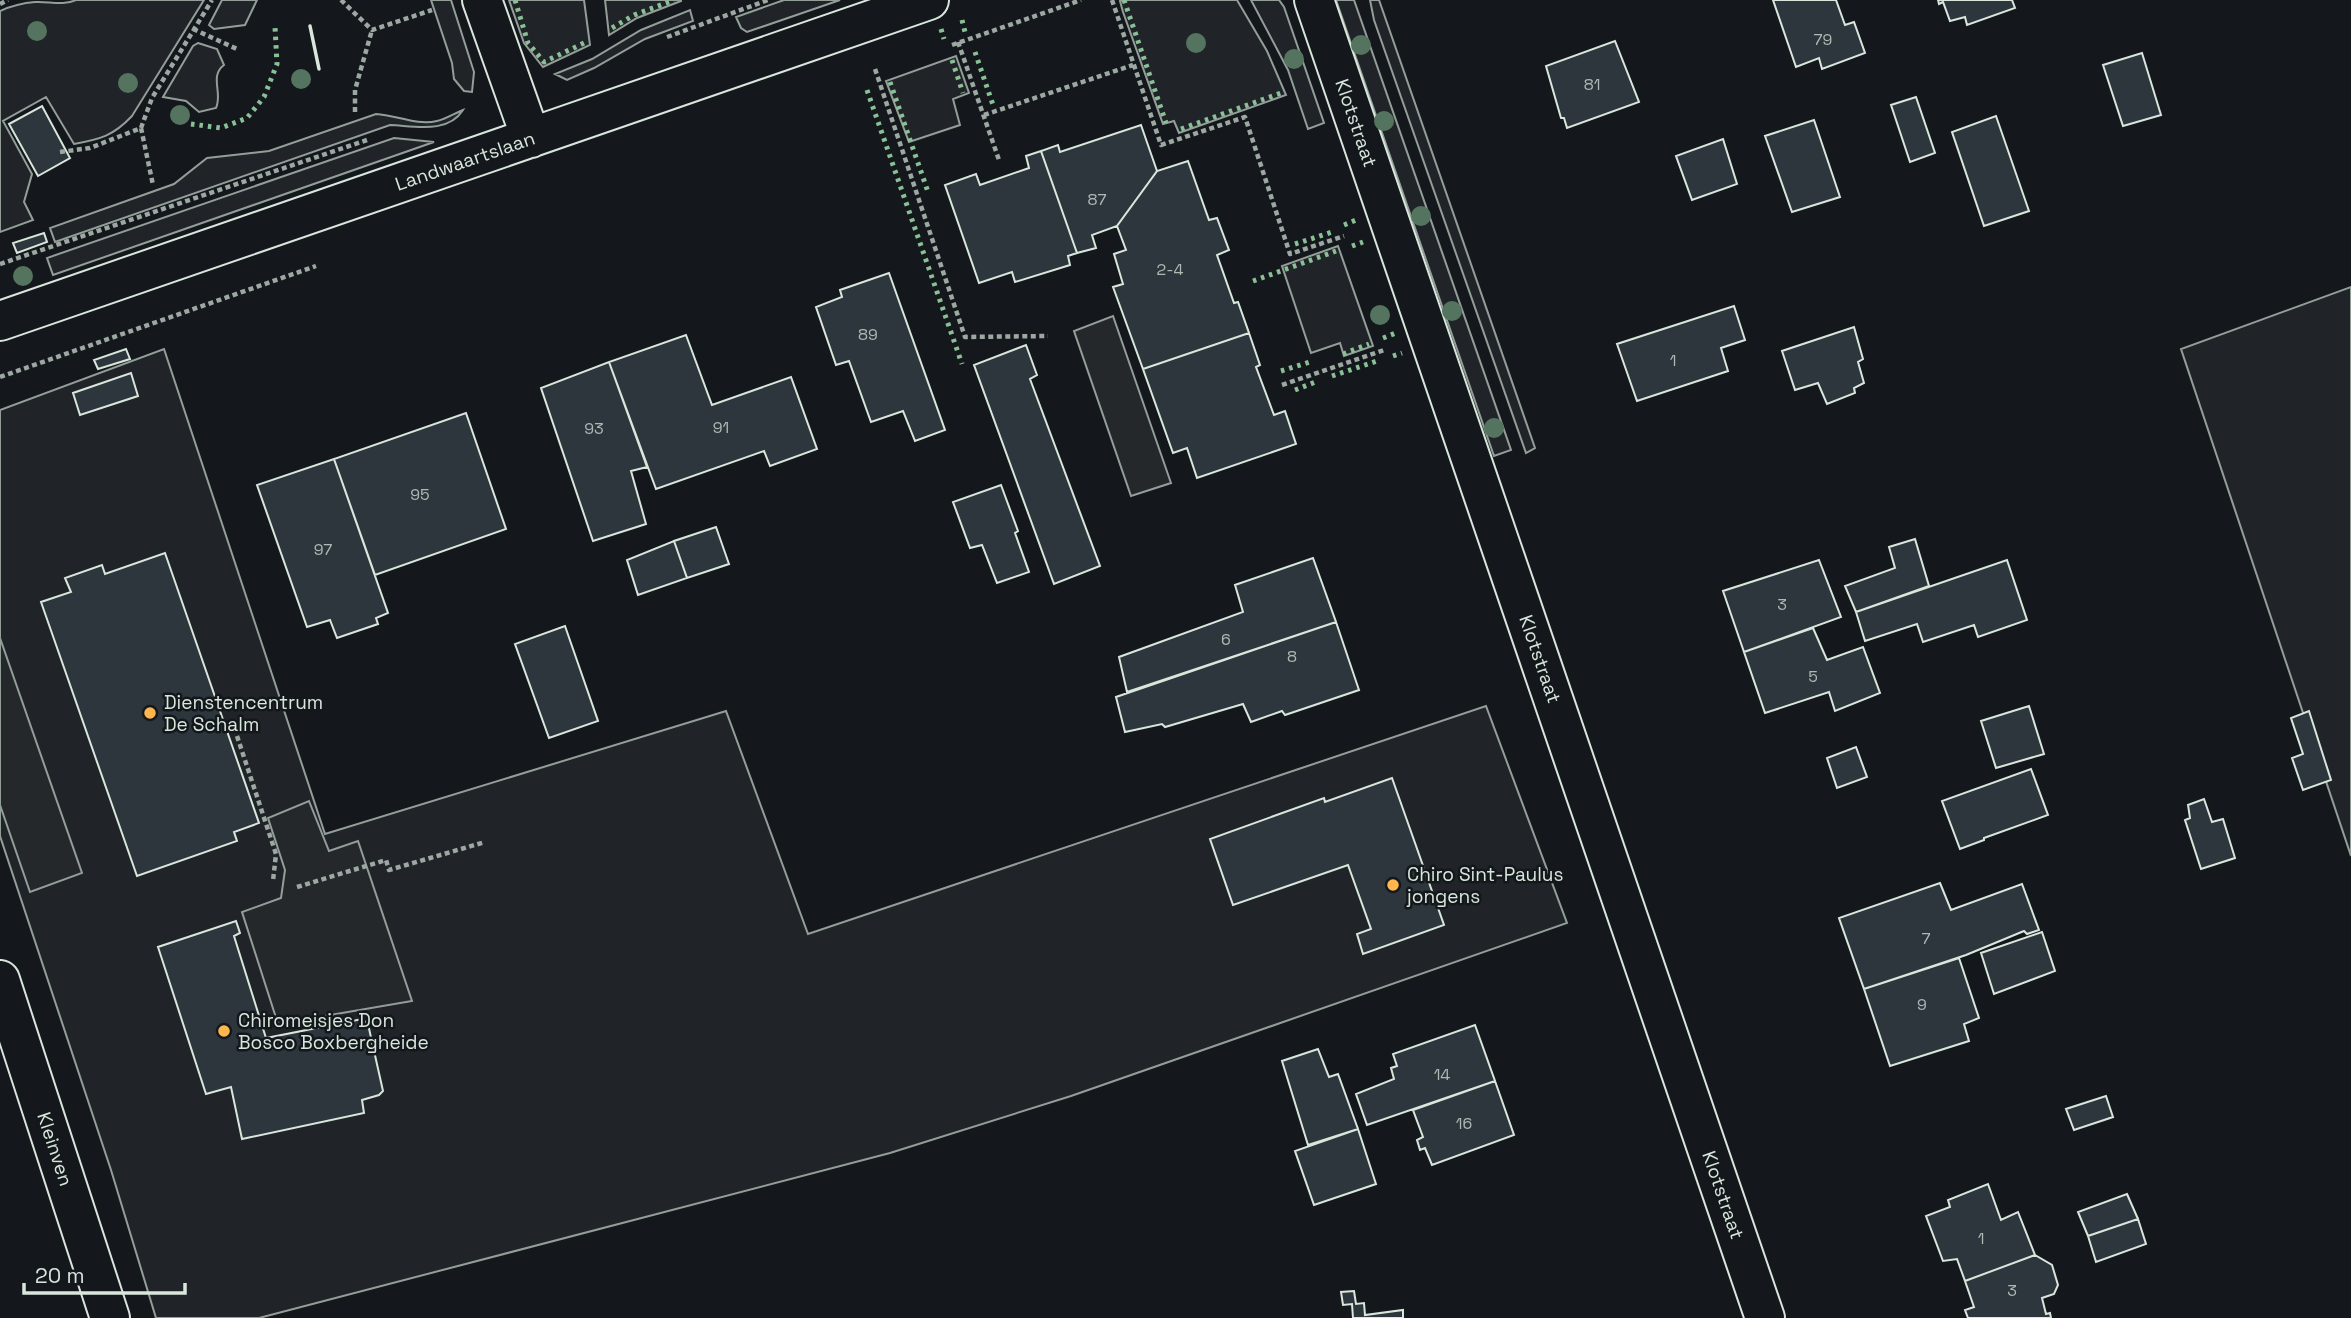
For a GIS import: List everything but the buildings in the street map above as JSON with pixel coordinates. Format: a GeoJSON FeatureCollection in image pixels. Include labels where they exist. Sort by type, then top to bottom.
{"type":"FeatureCollection","features":[{"type":"Feature","properties":{"kind":"street"},"geometry":{"type":"LineString","coordinates":[[482,0],[531,138]]}},
{"type":"Feature","properties":{"kind":"street","name":"Landwaartslaan"},"geometry":{"type":"LineString","coordinates":[[0,321],[929,0]]}},
{"type":"Feature","properties":{"kind":"street","name":"Klotstraat"},"geometry":{"type":"LineString","coordinates":[[1314,0],[1765,1318]]}},
{"type":"Feature","properties":{"kind":"street","name":"Kleinven"},"geometry":{"type":"LineString","coordinates":[[0,980],[110,1318]]}},
{"type":"Feature","properties":{"kind":"path"},"geometry":{"type":"LineString","coordinates":[[0,4],[8,0]]}},
{"type":"Feature","properties":{"kind":"path"},"geometry":{"type":"LineString","coordinates":[[153,185],[141,128],[152,98],[212,0]]}},
{"type":"Feature","properties":{"kind":"path"},"geometry":{"type":"LineString","coordinates":[[341,0],[372,30]]}},
{"type":"Feature","properties":{"kind":"path"},"geometry":{"type":"LineString","coordinates":[[1111,0],[1161,145],[1245,117],[1290,254],[1334,240]]}},
{"type":"Feature","properties":{"kind":"path"},"geometry":{"type":"LineString","coordinates":[[372,30],[432,10]]}},
{"type":"Feature","properties":{"kind":"path"},"geometry":{"type":"LineString","coordinates":[[193,29],[237,49]]}},
{"type":"Feature","properties":{"kind":"path"},"geometry":{"type":"LineString","coordinates":[[355,112],[355,90],[372,30]]}},
{"type":"Feature","properties":{"kind":"path"},"geometry":{"type":"LineString","coordinates":[[963,57],[999,160]]}},
{"type":"Feature","properties":{"kind":"path"},"geometry":{"type":"LineString","coordinates":[[984,115],[1133,65]]}},
{"type":"Feature","properties":{"kind":"path"},"geometry":{"type":"LineString","coordinates":[[880,86],[965,337],[1048,336]]}},
{"type":"Feature","properties":{"kind":"path"},"geometry":{"type":"LineString","coordinates":[[60,152],[90,148],[141,128]]}},
{"type":"Feature","properties":{"kind":"path"},"geometry":{"type":"LineString","coordinates":[[1282,385],[1375,353]]}},
{"type":"Feature","properties":{"kind":"path"},"geometry":{"type":"LineString","coordinates":[[237,736],[276,854],[273,881]]}},
{"type":"Feature","properties":{"kind":"path"},"geometry":{"type":"LineString","coordinates":[[297,887],[386,860],[389,870],[485,842]]}},
{"type":"Feature","properties":{"kind":"shaded area"},"geometry":{"type":"Polygon","coordinates":[[[76,0],[204,0],[132,116],[112,132],[74,144],[46,97],[3,121],[32,174],[24,202],[33,220],[0,232],[0,11],[26,3],[66,3],[76,0]]]}},
{"type":"Feature","properties":{"kind":"shaded area"},"geometry":{"type":"Polygon","coordinates":[[[222,0],[257,0],[245,25],[214,29],[209,25],[222,0]]]}},
{"type":"Feature","properties":{"kind":"shaded area"},"geometry":{"type":"Polygon","coordinates":[[[431,0],[451,0],[474,72],[472,92],[464,91],[454,79],[452,63],[431,0]]]}},
{"type":"Feature","properties":{"kind":"shaded area"},"geometry":{"type":"Polygon","coordinates":[[[509,0],[584,0],[590,45],[543,67],[524,43],[509,0]]]}},
{"type":"Feature","properties":{"kind":"shaded area"},"geometry":{"type":"Polygon","coordinates":[[[605,0],[681,1],[637,18],[609,35],[605,0]]]}},
{"type":"Feature","properties":{"kind":"shaded area"},"geometry":{"type":"Polygon","coordinates":[[[784,0],[840,0],[747,32],[741,28],[736,17],[784,0]]]}},
{"type":"Feature","properties":{"kind":"shaded area"},"geometry":{"type":"Polygon","coordinates":[[[1237,0],[1267,51],[1286,95],[1179,133],[1174,121],[1163,124],[1123,12],[1120,1],[1237,0]]]}},
{"type":"Feature","properties":{"kind":"shaded area"},"geometry":{"type":"Polygon","coordinates":[[[1251,0],[1279,0],[1284,7],[1324,123],[1308,129],[1288,70],[1251,0]]]}},
{"type":"Feature","properties":{"kind":"shaded area"},"geometry":{"type":"Polygon","coordinates":[[[1336,0],[1354,0],[1511,450],[1494,456],[1336,0]]]}},
{"type":"Feature","properties":{"kind":"shaded area"},"geometry":{"type":"Polygon","coordinates":[[[1370,0],[1379,0],[1535,448],[1526,453],[1374,20],[1370,0]]]}},
{"type":"Feature","properties":{"kind":"shaded area"},"geometry":{"type":"Polygon","coordinates":[[[690,10],[693,21],[645,39],[594,68],[567,80],[555,74],[592,59],[641,30],[690,10]]]}},
{"type":"Feature","properties":{"kind":"shaded area"},"geometry":{"type":"Polygon","coordinates":[[[198,43],[217,49],[224,65],[217,74],[216,108],[199,112],[186,101],[163,97],[193,46],[198,43]]]}},
{"type":"Feature","properties":{"kind":"shaded area"},"geometry":{"type":"Polygon","coordinates":[[[956,56],[969,93],[953,99],[960,125],[909,142],[886,81],[956,56]]]}},
{"type":"Feature","properties":{"kind":"shaded area"},"geometry":{"type":"Polygon","coordinates":[[[463,110],[457,118],[440,126],[390,125],[55,242],[50,228],[174,184],[207,158],[269,151],[376,114],[429,122],[444,119],[463,110]]]}},
{"type":"Feature","properties":{"kind":"shaded area"},"geometry":{"type":"Polygon","coordinates":[[[394,138],[434,142],[53,275],[47,258],[394,138]]]}},
{"type":"Feature","properties":{"kind":"shaded area"},"geometry":{"type":"Polygon","coordinates":[[[1338,246],[1373,346],[1344,356],[1340,343],[1311,353],[1282,266],[1338,246]]]}},
{"type":"Feature","properties":{"kind":"shaded area"},"geometry":{"type":"Polygon","coordinates":[[[2351,287],[2351,856],[2181,349],[2351,287]]]}},
{"type":"Feature","properties":{"kind":"shaded area"},"geometry":{"type":"Polygon","coordinates":[[[1113,316],[1171,483],[1131,496],[1074,331],[1113,316]]]}},
{"type":"Feature","properties":{"kind":"shaded area"},"geometry":{"type":"Polygon","coordinates":[[[164,349],[325,834],[726,711],[808,934],[1486,706],[1567,923],[1071,1096],[890,1153],[259,1318],[156,1318],[111,1170],[0,836],[0,410],[164,349]]]}},
{"type":"Feature","properties":{"kind":"shaded area"},"geometry":{"type":"Polygon","coordinates":[[[0,638],[82,873],[30,892],[0,805],[0,638]]]}},
{"type":"Feature","properties":{"kind":"shaded area"},"geometry":{"type":"Polygon","coordinates":[[[309,801],[329,851],[358,841],[412,1001],[278,1024],[242,912],[281,898],[285,870],[268,818],[309,801]]]}},
{"type":"Feature","properties":{"kind":"hedge"},"geometry":{"type":"LineString","coordinates":[[515,0],[528,43],[544,62],[584,43]]}},
{"type":"Feature","properties":{"kind":"hedge"},"geometry":{"type":"LineString","coordinates":[[612,28],[634,15],[674,0]]}},
{"type":"Feature","properties":{"kind":"hedge"},"geometry":{"type":"LineString","coordinates":[[1124,0],[1166,123]]}},
{"type":"Feature","properties":{"kind":"hedge"},"geometry":{"type":"LineString","coordinates":[[962,20],[965,32]]}},
{"type":"Feature","properties":{"kind":"hedge"},"geometry":{"type":"LineString","coordinates":[[191,124],[221,128],[247,118],[264,97],[277,64],[275,27]]}},
{"type":"Feature","properties":{"kind":"hedge"},"geometry":{"type":"LineString","coordinates":[[941,29],[944,39]]}},
{"type":"Feature","properties":{"kind":"hedge"},"geometry":{"type":"LineString","coordinates":[[975,52],[993,105]]}},
{"type":"Feature","properties":{"kind":"hedge"},"geometry":{"type":"LineString","coordinates":[[952,60],[963,93]]}},
{"type":"Feature","properties":{"kind":"hedge"},"geometry":{"type":"LineString","coordinates":[[890,82],[928,192]]}},
{"type":"Feature","properties":{"kind":"hedge"},"geometry":{"type":"LineString","coordinates":[[867,90],[962,364]]}},
{"type":"Feature","properties":{"kind":"hedge"},"geometry":{"type":"LineString","coordinates":[[1181,129],[1281,93]]}},
{"type":"Feature","properties":{"kind":"hedge"},"geometry":{"type":"LineString","coordinates":[[1344,225],[1356,220]]}},
{"type":"Feature","properties":{"kind":"hedge"},"geometry":{"type":"LineString","coordinates":[[1295,244],[1332,232]]}},
{"type":"Feature","properties":{"kind":"hedge"},"geometry":{"type":"LineString","coordinates":[[1352,246],[1363,242]]}},
{"type":"Feature","properties":{"kind":"hedge"},"geometry":{"type":"LineString","coordinates":[[1253,281],[1336,251]]}},
{"type":"Feature","properties":{"kind":"hedge"},"geometry":{"type":"LineString","coordinates":[[1383,338],[1396,333]]}},
{"type":"Feature","properties":{"kind":"hedge"},"geometry":{"type":"LineString","coordinates":[[1343,354],[1369,344]]}},
{"type":"Feature","properties":{"kind":"hedge"},"geometry":{"type":"LineString","coordinates":[[1393,356],[1402,353]]}},
{"type":"Feature","properties":{"kind":"hedge"},"geometry":{"type":"LineString","coordinates":[[1281,371],[1313,361]]}},
{"type":"Feature","properties":{"kind":"hedge"},"geometry":{"type":"LineString","coordinates":[[1332,376],[1377,361]]}},
{"type":"Feature","properties":{"kind":"hedge"},"geometry":{"type":"LineString","coordinates":[[1295,390],[1318,381]]}},
{"type":"Feature","properties":{"kind":"wall"},"geometry":{"type":"LineString","coordinates":[[310,26],[319,69]]}},
{"type":"Feature","properties":{"kind":"place","name":"Dienstencentrum De Schalm"},"geometry":{"type":"Point","coordinates":[150,713]}},
{"type":"Feature","properties":{"kind":"place","name":"Chiro Sint-Paulus jongens"},"geometry":{"type":"Point","coordinates":[1393,885]}},
{"type":"Feature","properties":{"kind":"place","name":"Chiromeisjes Don Bosco Boxbergheide"},"geometry":{"type":"Point","coordinates":[224,1031]}}]}
